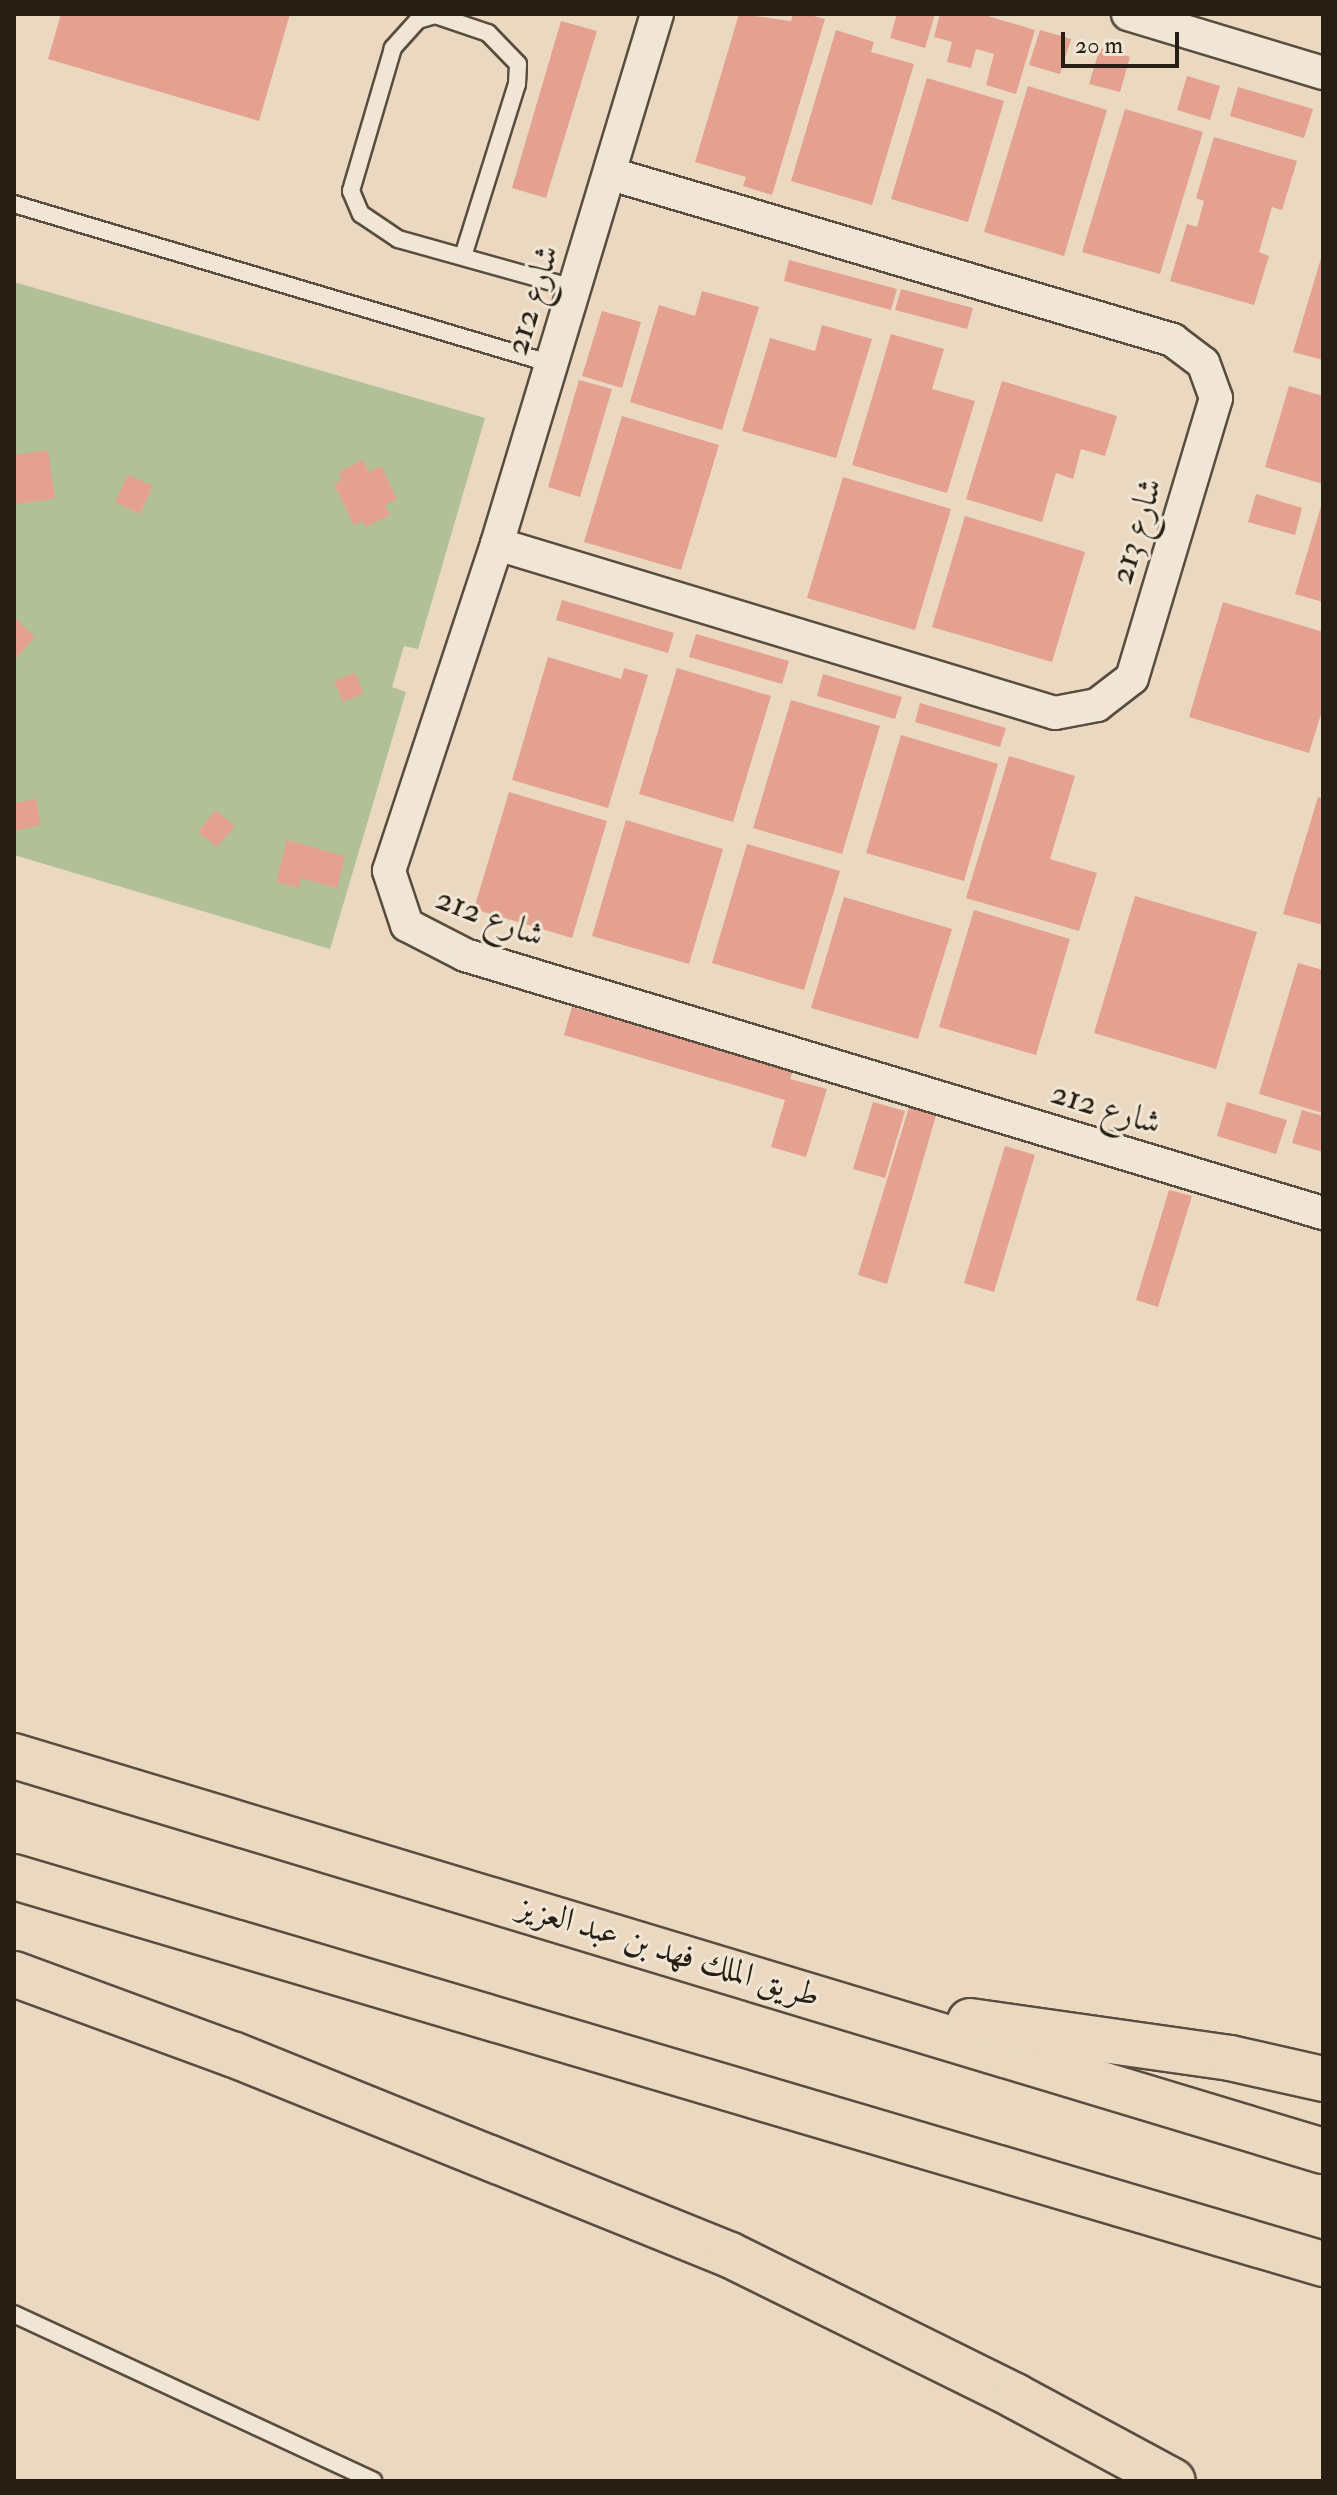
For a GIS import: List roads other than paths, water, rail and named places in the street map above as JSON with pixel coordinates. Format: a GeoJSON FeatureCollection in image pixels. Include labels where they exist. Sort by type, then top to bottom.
{"type":"FeatureCollection","features":[{"type":"Feature","properties":{"kind":"highway","name":"طريق الملك فهد بن عبد العزيز"},"geometry":{"type":"LineString","coordinates":[[14,1756],[841,2003],[1323,2151]]}},
{"type":"Feature","properties":{"kind":"highway"},"geometry":{"type":"LineString","coordinates":[[14,1877],[1323,2264]]}},
{"type":"Feature","properties":{"kind":"highway"},"geometry":{"type":"LineString","coordinates":[[14,1974],[232,2054],[730,2255],[1015,2396],[1173,2481]]}},
{"type":"Feature","properties":{"kind":"highway"},"geometry":{"type":"LineString","coordinates":[[841,2003],[1230,2058],[1323,2079]]}},
{"type":"Feature","properties":{"kind":"street","name":"شارع 212"},"geometry":{"type":"LineString","coordinates":[[657,14],[497,544],[389,871],[407,925],[465,955],[1323,1213]]}},
{"type":"Feature","properties":{"kind":"street"},"geometry":{"type":"LineString","coordinates":[[1128,14],[1323,73]]}},
{"type":"Feature","properties":{"kind":"street","name":"شارع 213"},"geometry":{"type":"LineString","coordinates":[[497,544],[1055,713],[1097,705],[1132,678],[1216,398],[1203,363],[1173,340],[611,174]]}},
{"type":"Feature","properties":{"kind":"lane"},"geometry":{"type":"LineString","coordinates":[[464,253],[517,84],[518,64],[488,33],[435,15],[418,20],[393,48],[351,191],[361,214],[378,229],[398,239],[464,253],[574,288]]}},
{"type":"Feature","properties":{"kind":"lane"},"geometry":{"type":"LineString","coordinates":[[14,204],[552,364]]}},
{"type":"Feature","properties":{"kind":"lane"},"geometry":{"type":"LineString","coordinates":[[14,2314],[373,2481]]}}]}
